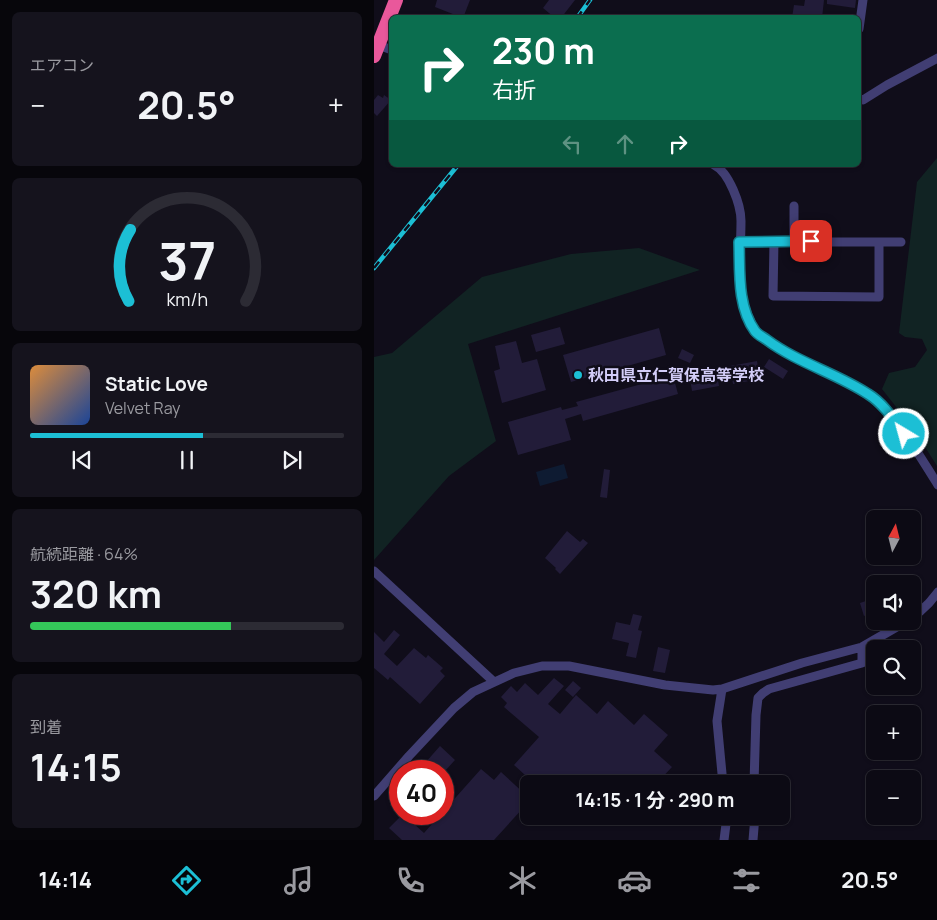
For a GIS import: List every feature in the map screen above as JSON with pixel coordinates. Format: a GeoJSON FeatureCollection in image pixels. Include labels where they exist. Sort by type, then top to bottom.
{"type":"FeatureCollection","features":[{"type":"Feature","properties":{"kind":"highway"},"geometry":{"type":"LineString","coordinates":[[392,15],[396,0]]}},
{"type":"Feature","properties":{"kind":"highway"},"geometry":{"type":"LineString","coordinates":[[381,50],[389,23]]}},
{"type":"Feature","properties":{"kind":"street"},"geometry":{"type":"LineString","coordinates":[[861,15],[863,0]]}},
{"type":"Feature","properties":{"kind":"street"},"geometry":{"type":"LineString","coordinates":[[861,100],[937,58]]}},
{"type":"Feature","properties":{"kind":"street"},"geometry":{"type":"LineString","coordinates":[[720,167],[735,194],[741,219],[739,242],[740,288],[746,313],[756,332],[777,347],[852,384],[870,395],[893,418],[937,485]]}},
{"type":"Feature","properties":{"kind":"street"},"geometry":{"type":"LineString","coordinates":[[794,206],[794,241]]}},
{"type":"Feature","properties":{"kind":"street"},"geometry":{"type":"LineString","coordinates":[[774,241],[773,296],[869,297],[879,297],[879,242]]}},
{"type":"Feature","properties":{"kind":"street"},"geometry":{"type":"LineString","coordinates":[[739,242],[902,242]]}},
{"type":"Feature","properties":{"kind":"street"},"geometry":{"type":"LineString","coordinates":[[374,571],[493,681]]}},
{"type":"Feature","properties":{"kind":"street"},"geometry":{"type":"LineString","coordinates":[[921,611],[929,604],[937,592]]}},
{"type":"Feature","properties":{"kind":"street"},"geometry":{"type":"LineString","coordinates":[[374,796],[408,756],[454,708],[473,692],[493,681],[514,673],[542,666],[569,666],[665,685],[713,690],[722,689],[802,663],[862,647],[891,630]]}},
{"type":"Feature","properties":{"kind":"street"},"geometry":{"type":"LineString","coordinates":[[754,775],[756,715],[758,698],[762,693],[769,689],[862,663],[862,647]]}},
{"type":"Feature","properties":{"kind":"street"},"geometry":{"type":"LineString","coordinates":[[722,689],[717,721],[722,775]]}},
{"type":"Feature","properties":{"kind":"street"},"geometry":{"type":"LineString","coordinates":[[724,840],[726,825]]}},
{"type":"Feature","properties":{"kind":"street"},"geometry":{"type":"LineString","coordinates":[[753,840],[754,825]]}},
{"type":"Feature","properties":{"kind":"shaded area"},"geometry":{"type":"Polygon","coordinates":[[[937,158],[937,466],[915,431],[882,389],[889,373],[915,367],[927,350],[922,339],[905,337],[899,333],[917,182],[937,158]]]}},
{"type":"Feature","properties":{"kind":"shaded area"},"geometry":{"type":"Polygon","coordinates":[[[639,248],[700,270],[468,344],[496,441],[449,476],[374,560],[374,357],[392,353],[482,277],[571,254],[639,248]]]}},
{"type":"Feature","properties":{"kind":"water"},"geometry":{"type":"Polygon","coordinates":[[[564,464],[568,478],[540,486],[536,472],[564,464]]]}},
{"type":"Feature","properties":{"kind":"building"},"geometry":{"type":"Polygon","coordinates":[[[437,0],[470,0],[464,15],[455,15],[435,7],[437,0]]]}},
{"type":"Feature","properties":{"kind":"building"},"geometry":{"type":"Polygon","coordinates":[[[549,0],[575,0],[563,15],[551,15],[543,8],[549,0]]]}},
{"type":"Feature","properties":{"kind":"building"},"geometry":{"type":"Polygon","coordinates":[[[805,0],[824,0],[822,15],[792,15],[794,5],[804,6],[805,0]]]}},
{"type":"Feature","properties":{"kind":"building"},"geometry":{"type":"Polygon","coordinates":[[[827,0],[856,0],[855,8],[827,4],[827,0]]]}},
{"type":"Feature","properties":{"kind":"building"},"geometry":{"type":"Polygon","coordinates":[[[378,95],[383,98],[384,95],[389,99],[389,102],[377,116],[374,113],[374,100],[378,95]]]}},
{"type":"Feature","properties":{"kind":"building"},"geometry":{"type":"Polygon","coordinates":[[[560,327],[565,344],[536,352],[531,335],[560,327]]]}},
{"type":"Feature","properties":{"kind":"building"},"geometry":{"type":"Polygon","coordinates":[[[659,328],[666,355],[571,382],[563,355],[659,328]]]}},
{"type":"Feature","properties":{"kind":"building"},"geometry":{"type":"Polygon","coordinates":[[[516,341],[522,363],[537,359],[546,390],[502,403],[494,371],[500,369],[495,346],[516,341]]]}},
{"type":"Feature","properties":{"kind":"building"},"geometry":{"type":"Polygon","coordinates":[[[682,349],[694,355],[690,363],[678,358],[682,349]]]}},
{"type":"Feature","properties":{"kind":"building"},"geometry":{"type":"Polygon","coordinates":[[[769,359],[788,371],[783,379],[764,367],[769,359]]]}},
{"type":"Feature","properties":{"kind":"building"},"geometry":{"type":"Polygon","coordinates":[[[757,361],[760,379],[733,384],[730,366],[757,361]]]}},
{"type":"Feature","properties":{"kind":"building"},"geometry":{"type":"Polygon","coordinates":[[[716,368],[719,386],[692,391],[689,373],[716,368]]]}},
{"type":"Feature","properties":{"kind":"building"},"geometry":{"type":"Polygon","coordinates":[[[672,372],[678,394],[583,421],[581,414],[565,419],[571,440],[518,455],[508,422],[561,407],[562,410],[578,406],[576,402],[671,376],[672,372]]]}},
{"type":"Feature","properties":{"kind":"building"},"geometry":{"type":"Polygon","coordinates":[[[604,469],[610,470],[607,498],[600,497],[604,469]]]}},
{"type":"Feature","properties":{"kind":"building"},"geometry":{"type":"Polygon","coordinates":[[[567,531],[580,542],[583,539],[588,543],[560,574],[545,558],[567,531]]]}},
{"type":"Feature","properties":{"kind":"building"},"geometry":{"type":"Polygon","coordinates":[[[866,601],[866,615],[864,616],[860,603],[866,601]]]}},
{"type":"Feature","properties":{"kind":"building"},"geometry":{"type":"Polygon","coordinates":[[[633,614],[642,616],[638,630],[642,631],[636,658],[626,656],[629,643],[612,639],[616,622],[630,625],[633,614]]]}},
{"type":"Feature","properties":{"kind":"building"},"geometry":{"type":"Polygon","coordinates":[[[394,630],[400,635],[384,654],[397,666],[414,648],[426,658],[428,655],[443,668],[440,671],[445,676],[420,704],[390,677],[388,680],[374,668],[374,632],[384,642],[394,630]]]}},
{"type":"Feature","properties":{"kind":"building"},"geometry":{"type":"Polygon","coordinates":[[[658,647],[670,650],[665,673],[653,671],[658,647]]]}},
{"type":"Feature","properties":{"kind":"building"},"geometry":{"type":"Polygon","coordinates":[[[554,678],[564,686],[548,704],[560,714],[576,695],[597,714],[608,701],[634,725],[644,714],[668,735],[654,751],[672,767],[664,775],[525,775],[514,765],[539,737],[504,707],[507,703],[501,697],[511,686],[517,692],[525,683],[538,695],[554,678]]]}},
{"type":"Feature","properties":{"kind":"building"},"geometry":{"type":"Polygon","coordinates":[[[573,681],[581,688],[573,697],[565,690],[573,681]]]}},
{"type":"Feature","properties":{"kind":"building"},"geometry":{"type":"Polygon","coordinates":[[[440,746],[455,760],[454,761],[428,760],[440,746]]]}},
{"type":"Feature","properties":{"kind":"building"},"geometry":{"type":"Polygon","coordinates":[[[481,769],[494,780],[501,772],[520,790],[520,811],[494,840],[402,840],[389,828],[392,825],[415,825],[424,833],[431,825],[454,825],[454,799],[481,769]]]}},
{"type":"Feature","properties":{"kind":"railway"},"geometry":{"type":"LineString","coordinates":[[579,15],[590,0]]}},
{"type":"Feature","properties":{"kind":"railway"},"geometry":{"type":"LineString","coordinates":[[374,268],[456,167]]}},
{"type":"Feature","properties":{"kind":"place","name":"秋田県立仁賀保高等学校"},"geometry":{"type":"Point","coordinates":[578,375]}},
{"type":"Feature","properties":{"kind":"route"},"geometry":{"type":"LineString","coordinates":[[811,241],[739,242],[740,288],[746,313],[756,332],[777,347],[852,384],[870,395],[893,418],[904,434]]}}]}
